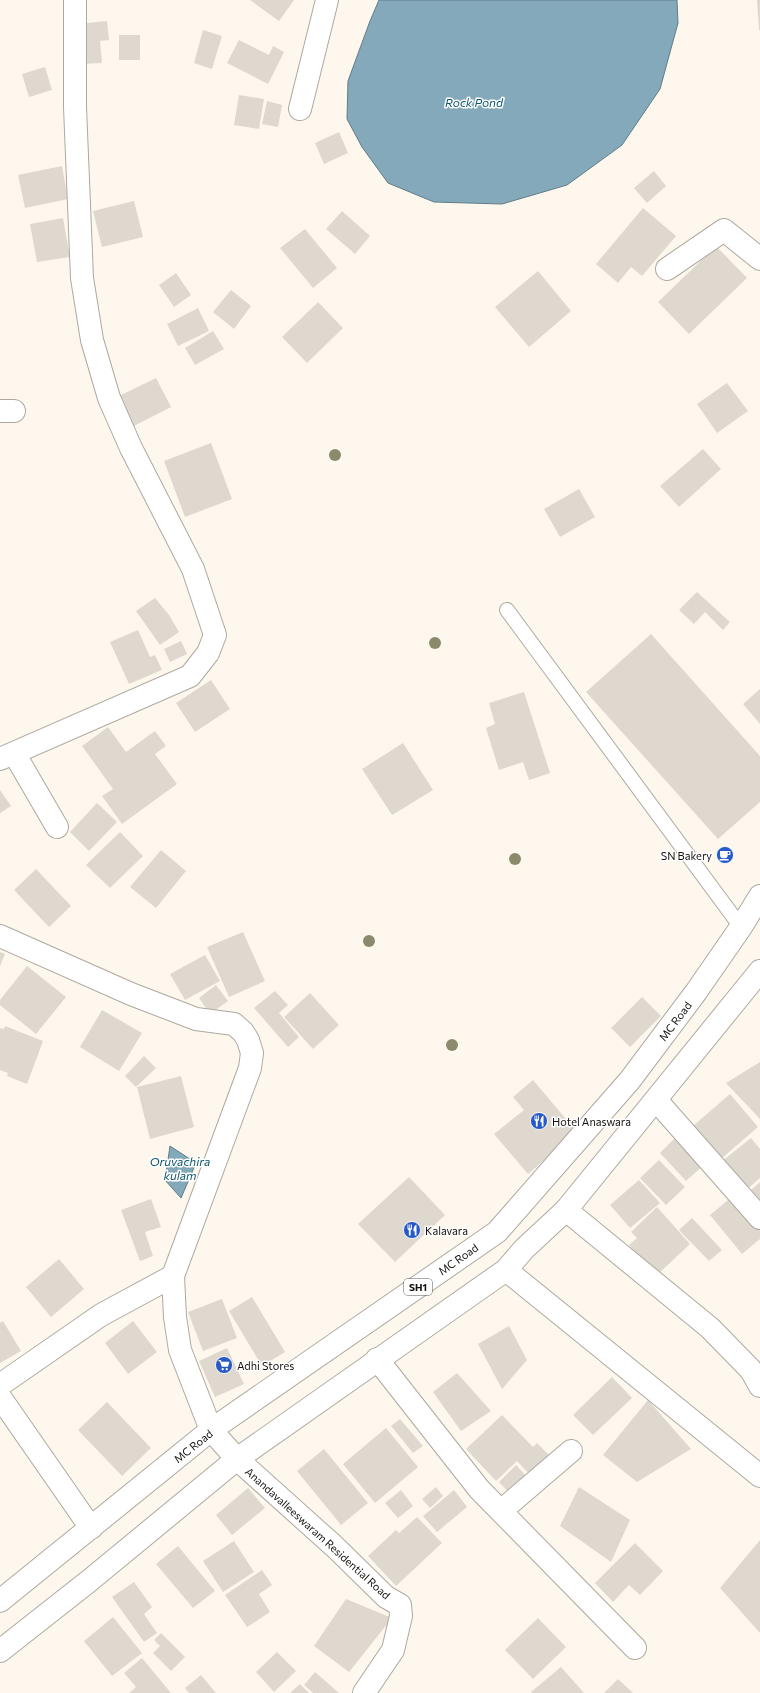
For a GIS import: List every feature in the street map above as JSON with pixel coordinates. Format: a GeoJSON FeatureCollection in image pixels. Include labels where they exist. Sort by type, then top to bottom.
{"type":"FeatureCollection","features":[{"type":"Feature","properties":{"kind":"street"},"geometry":{"type":"LineString","coordinates":[[57,828],[7,756],[190,676],[208,653],[215,635],[193,569],[131,448],[111,404],[92,340],[82,278],[75,107],[75,0]]}},
{"type":"Feature","properties":{"kind":"street"},"geometry":{"type":"LineString","coordinates":[[300,109],[327,0]]}},
{"type":"Feature","properties":{"kind":"street"},"geometry":{"type":"LineString","coordinates":[[668,269],[724,230],[760,259]]}},
{"type":"Feature","properties":{"kind":"street","name":"MC Road"},"geometry":{"type":"LineString","coordinates":[[0,1601],[211,1430],[497,1232],[630,1080],[696,992],[741,927],[760,896]]}},
{"type":"Feature","properties":{"kind":"street"},"geometry":{"type":"LineString","coordinates":[[0,936],[131,994],[196,1019],[234,1024],[243,1032],[248,1040],[252,1053],[250,1068],[173,1276],[175,1317],[180,1350],[211,1430],[237,1459]]}},
{"type":"Feature","properties":{"kind":"street"},"geometry":{"type":"LineString","coordinates":[[0,1651],[89,1582],[237,1459],[377,1359],[506,1270],[524,1249],[566,1210],[760,971]]}},
{"type":"Feature","properties":{"kind":"street"},"geometry":{"type":"LineString","coordinates":[[630,1080],[656,1100],[760,1218]]}},
{"type":"Feature","properties":{"kind":"street"},"geometry":{"type":"LineString","coordinates":[[566,1210],[710,1328],[751,1370],[760,1386]]}},
{"type":"Feature","properties":{"kind":"street"},"geometry":{"type":"LineString","coordinates":[[506,1270],[760,1476]]}},
{"type":"Feature","properties":{"kind":"street"},"geometry":{"type":"LineString","coordinates":[[0,1385],[101,1315],[173,1276]]}},
{"type":"Feature","properties":{"kind":"street"},"geometry":{"type":"LineString","coordinates":[[377,1359],[479,1489],[635,1648]]}},
{"type":"Feature","properties":{"kind":"street"},"geometry":{"type":"LineString","coordinates":[[0,1397],[91,1528]]}},
{"type":"Feature","properties":{"kind":"street"},"geometry":{"type":"LineString","coordinates":[[501,1511],[571,1451]]}},
{"type":"Feature","properties":{"kind":"street","name":"Anandavalleeswaram Residential Road"},"geometry":{"type":"LineString","coordinates":[[237,1459],[335,1547],[386,1597],[400,1605],[401,1616],[393,1650],[364,1693]]}},
{"type":"Feature","properties":{"kind":"lane"},"geometry":{"type":"LineString","coordinates":[[507,610],[741,927]]}},
{"type":"Feature","properties":{"kind":"water","name":"Rock Pond"},"geometry":{"type":"Polygon","coordinates":[[[379,0],[677,0],[678,23],[660,89],[622,145],[567,185],[502,204],[434,202],[388,183],[362,147],[347,119],[348,81],[379,0]]]}},
{"type":"Feature","properties":{"kind":"water","name":"Oruvachira kulam"},"geometry":{"type":"Polygon","coordinates":[[[170,1146],[196,1163],[181,1198],[165,1180],[170,1146]]]}},
{"type":"Feature","properties":{"kind":"building"},"geometry":{"type":"Polygon","coordinates":[[[250,0],[294,0],[279,21],[250,0]]]}},
{"type":"Feature","properties":{"kind":"building"},"geometry":{"type":"Polygon","coordinates":[[[757,0],[760,0],[760,30],[759,30],[757,0]]]}},
{"type":"Feature","properties":{"kind":"building"},"geometry":{"type":"Polygon","coordinates":[[[107,21],[109,40],[100,41],[102,63],[81,64],[77,24],[107,21]]]}},
{"type":"Feature","properties":{"kind":"building"},"geometry":{"type":"Polygon","coordinates":[[[203,30],[222,36],[212,69],[194,63],[203,30]]]}},
{"type":"Feature","properties":{"kind":"building"},"geometry":{"type":"Polygon","coordinates":[[[119,35],[140,35],[140,60],[119,60],[119,35]]]}},
{"type":"Feature","properties":{"kind":"building"},"geometry":{"type":"Polygon","coordinates":[[[239,40],[269,55],[273,46],[284,52],[268,84],[227,63],[239,40]]]}},
{"type":"Feature","properties":{"kind":"building"},"geometry":{"type":"Polygon","coordinates":[[[45,67],[52,90],[29,97],[22,74],[45,67]]]}},
{"type":"Feature","properties":{"kind":"building"},"geometry":{"type":"Polygon","coordinates":[[[239,95],[264,99],[259,129],[234,125],[239,95]]]}},
{"type":"Feature","properties":{"kind":"building"},"geometry":{"type":"Polygon","coordinates":[[[267,101],[282,105],[278,127],[262,124],[267,101]]]}},
{"type":"Feature","properties":{"kind":"building"},"geometry":{"type":"Polygon","coordinates":[[[339,132],[348,153],[324,164],[315,143],[339,132]]]}},
{"type":"Feature","properties":{"kind":"building"},"geometry":{"type":"Polygon","coordinates":[[[62,166],[68,199],[25,208],[18,175],[62,166]]]}},
{"type":"Feature","properties":{"kind":"building"},"geometry":{"type":"Polygon","coordinates":[[[654,171],[666,186],[647,203],[634,188],[654,171]]]}},
{"type":"Feature","properties":{"kind":"building"},"geometry":{"type":"Polygon","coordinates":[[[134,201],[143,237],[102,247],[93,211],[134,201]]]}},
{"type":"Feature","properties":{"kind":"building"},"geometry":{"type":"Polygon","coordinates":[[[643,208],[676,236],[642,276],[631,267],[618,283],[596,264],[643,208]]]}},
{"type":"Feature","properties":{"kind":"building"},"geometry":{"type":"Polygon","coordinates":[[[342,211],[370,236],[355,254],[326,229],[342,211]]]}},
{"type":"Feature","properties":{"kind":"building"},"geometry":{"type":"Polygon","coordinates":[[[63,218],[70,257],[37,262],[30,224],[63,218]]]}},
{"type":"Feature","properties":{"kind":"building"},"geometry":{"type":"Polygon","coordinates":[[[305,229],[337,268],[313,288],[280,248],[305,229]]]}},
{"type":"Feature","properties":{"kind":"building"},"geometry":{"type":"Polygon","coordinates":[[[716,246],[747,278],[689,334],[658,302],[716,246]]]}},
{"type":"Feature","properties":{"kind":"building"},"geometry":{"type":"Polygon","coordinates":[[[538,271],[571,311],[529,347],[495,307],[538,271]]]}},
{"type":"Feature","properties":{"kind":"building"},"geometry":{"type":"Polygon","coordinates":[[[176,273],[191,295],[174,307],[159,285],[176,273]]]}},
{"type":"Feature","properties":{"kind":"building"},"geometry":{"type":"Polygon","coordinates":[[[231,290],[251,306],[234,329],[213,312],[231,290]]]}},
{"type":"Feature","properties":{"kind":"building"},"geometry":{"type":"Polygon","coordinates":[[[318,302],[343,328],[307,363],[282,337],[318,302]]]}},
{"type":"Feature","properties":{"kind":"building"},"geometry":{"type":"Polygon","coordinates":[[[198,308],[209,331],[178,346],[167,324],[198,308]]]}},
{"type":"Feature","properties":{"kind":"building"},"geometry":{"type":"Polygon","coordinates":[[[213,331],[224,349],[195,365],[185,348],[213,331]]]}},
{"type":"Feature","properties":{"kind":"building"},"geometry":{"type":"Polygon","coordinates":[[[156,378],[171,407],[134,426],[119,396],[156,378]]]}},
{"type":"Feature","properties":{"kind":"building"},"geometry":{"type":"Polygon","coordinates":[[[727,383],[748,411],[717,433],[697,404],[727,383]]]}},
{"type":"Feature","properties":{"kind":"building"},"geometry":{"type":"Polygon","coordinates":[[[211,443],[232,499],[185,517],[164,461],[211,443]]]}},
{"type":"Feature","properties":{"kind":"building"},"geometry":{"type":"Polygon","coordinates":[[[703,449],[721,469],[679,507],[660,486],[703,449]]]}},
{"type":"Feature","properties":{"kind":"building"},"geometry":{"type":"Polygon","coordinates":[[[579,489],[595,517],[560,537],[544,509],[579,489]]]}},
{"type":"Feature","properties":{"kind":"building"},"geometry":{"type":"Polygon","coordinates":[[[697,592],[730,622],[723,630],[705,612],[694,624],[679,610],[697,592]]]}},
{"type":"Feature","properties":{"kind":"building"},"geometry":{"type":"Polygon","coordinates":[[[155,598],[169,615],[179,632],[160,645],[136,611],[155,598]]]}},
{"type":"Feature","properties":{"kind":"building"},"geometry":{"type":"Polygon","coordinates":[[[138,630],[150,657],[155,655],[162,670],[129,684],[110,642],[138,630]]]}},
{"type":"Feature","properties":{"kind":"building"},"geometry":{"type":"Polygon","coordinates":[[[651,634],[760,756],[760,802],[718,839],[586,692],[651,634]]]}},
{"type":"Feature","properties":{"kind":"building"},"geometry":{"type":"Polygon","coordinates":[[[181,641],[187,654],[170,662],[164,649],[181,641]]]}},
{"type":"Feature","properties":{"kind":"building"},"geometry":{"type":"Polygon","coordinates":[[[211,680],[230,709],[195,732],[176,703],[211,680]]]}},
{"type":"Feature","properties":{"kind":"building"},"geometry":{"type":"Polygon","coordinates":[[[760,689],[760,724],[743,704],[760,689]]]}},
{"type":"Feature","properties":{"kind":"building"},"geometry":{"type":"Polygon","coordinates":[[[524,692],[550,773],[529,780],[523,762],[499,770],[486,728],[495,724],[489,703],[524,692]]]}},
{"type":"Feature","properties":{"kind":"building"},"geometry":{"type":"Polygon","coordinates":[[[108,727],[126,752],[155,731],[166,746],[155,754],[177,784],[122,824],[102,796],[113,789],[82,746],[108,727]]]}},
{"type":"Feature","properties":{"kind":"building"},"geometry":{"type":"Polygon","coordinates":[[[403,743],[433,790],[392,815],[362,769],[403,743]]]}},
{"type":"Feature","properties":{"kind":"building"},"geometry":{"type":"Polygon","coordinates":[[[0,790],[11,806],[0,813],[0,790]]]}},
{"type":"Feature","properties":{"kind":"building"},"geometry":{"type":"Polygon","coordinates":[[[97,803],[117,822],[89,851],[70,832],[97,803]]]}},
{"type":"Feature","properties":{"kind":"building"},"geometry":{"type":"Polygon","coordinates":[[[120,832],[143,856],[110,888],[86,865],[120,832]]]}},
{"type":"Feature","properties":{"kind":"building"},"geometry":{"type":"Polygon","coordinates":[[[161,850],[186,871],[156,908],[130,887],[161,850]]]}},
{"type":"Feature","properties":{"kind":"building"},"geometry":{"type":"Polygon","coordinates":[[[36,869],[71,906],[49,927],[14,890],[36,869]]]}},
{"type":"Feature","properties":{"kind":"building"},"geometry":{"type":"Polygon","coordinates":[[[243,932],[265,981],[229,997],[207,947],[243,932]]]}},
{"type":"Feature","properties":{"kind":"building"},"geometry":{"type":"Polygon","coordinates":[[[0,952],[5,954],[0,966],[0,952]]]}},
{"type":"Feature","properties":{"kind":"building"},"geometry":{"type":"Polygon","coordinates":[[[205,955],[220,981],[185,1000],[170,974],[205,955]]]}},
{"type":"Feature","properties":{"kind":"building"},"geometry":{"type":"Polygon","coordinates":[[[27,966],[66,997],[36,1034],[0,1005],[0,1000],[27,966]]]}},
{"type":"Feature","properties":{"kind":"building"},"geometry":{"type":"Polygon","coordinates":[[[216,985],[228,1001],[210,1014],[199,998],[216,985]]]}},
{"type":"Feature","properties":{"kind":"building"},"geometry":{"type":"Polygon","coordinates":[[[275,991],[288,1005],[279,1013],[299,1037],[288,1047],[254,1008],[275,991]]]}},
{"type":"Feature","properties":{"kind":"building"},"geometry":{"type":"Polygon","coordinates":[[[310,993],[339,1025],[313,1049],[284,1017],[310,993]]]}},
{"type":"Feature","properties":{"kind":"building"},"geometry":{"type":"Polygon","coordinates":[[[642,997],[661,1016],[630,1047],[611,1028],[642,997]]]}},
{"type":"Feature","properties":{"kind":"building"},"geometry":{"type":"Polygon","coordinates":[[[102,1010],[142,1033],[119,1071],[80,1047],[102,1010]]]}},
{"type":"Feature","properties":{"kind":"building"},"geometry":{"type":"Polygon","coordinates":[[[5,1026],[43,1041],[27,1084],[7,1076],[8,1073],[0,1070],[0,1028],[4,1029],[5,1026]]]}},
{"type":"Feature","properties":{"kind":"building"},"geometry":{"type":"Polygon","coordinates":[[[144,1056],[156,1068],[136,1087],[125,1076],[144,1056]]]}},
{"type":"Feature","properties":{"kind":"building"},"geometry":{"type":"Polygon","coordinates":[[[760,1062],[760,1119],[726,1083],[760,1062]]]}},
{"type":"Feature","properties":{"kind":"building"},"geometry":{"type":"Polygon","coordinates":[[[181,1076],[194,1127],[150,1139],[137,1087],[181,1076]]]}},
{"type":"Feature","properties":{"kind":"building","name":"Hotel Anaswara"},"geometry":{"type":"Polygon","coordinates":[[[533,1080],[577,1132],[528,1174],[494,1134],[524,1110],[513,1097],[533,1080]]]}},
{"type":"Feature","properties":{"kind":"building"},"geometry":{"type":"Polygon","coordinates":[[[730,1094],[758,1127],[721,1159],[693,1126],[730,1094]]]}},
{"type":"Feature","properties":{"kind":"building"},"geometry":{"type":"Polygon","coordinates":[[[679,1134],[706,1163],[686,1181],[660,1153],[679,1134]]]}},
{"type":"Feature","properties":{"kind":"building"},"geometry":{"type":"Polygon","coordinates":[[[751,1138],[760,1149],[760,1178],[745,1191],[721,1162],[751,1138]]]}},
{"type":"Feature","properties":{"kind":"building"},"geometry":{"type":"Polygon","coordinates":[[[659,1160],[685,1187],[666,1205],[640,1178],[659,1160]]]}},
{"type":"Feature","properties":{"kind":"building"},"geometry":{"type":"Polygon","coordinates":[[[409,1177],[445,1215],[395,1262],[358,1224],[409,1177]]]}},
{"type":"Feature","properties":{"kind":"building"},"geometry":{"type":"Polygon","coordinates":[[[639,1180],[660,1203],[630,1228],[610,1205],[639,1180]]]}},
{"type":"Feature","properties":{"kind":"building"},"geometry":{"type":"Polygon","coordinates":[[[760,1182],[760,1205],[749,1192],[760,1182]]]}},
{"type":"Feature","properties":{"kind":"building"},"geometry":{"type":"Polygon","coordinates":[[[734,1195],[760,1226],[760,1239],[742,1254],[710,1215],[734,1195]]]}},
{"type":"Feature","properties":{"kind":"building"},"geometry":{"type":"Polygon","coordinates":[[[151,1199],[161,1227],[145,1232],[153,1256],[140,1261],[121,1210],[151,1199]]]}},
{"type":"Feature","properties":{"kind":"building"},"geometry":{"type":"Polygon","coordinates":[[[657,1207],[690,1244],[657,1275],[629,1245],[637,1238],[631,1232],[657,1207]]]}},
{"type":"Feature","properties":{"kind":"building"},"geometry":{"type":"Polygon","coordinates":[[[692,1218],[722,1250],[709,1261],[679,1230],[692,1218]]]}},
{"type":"Feature","properties":{"kind":"building"},"geometry":{"type":"Polygon","coordinates":[[[59,1259],[84,1289],[51,1317],[26,1287],[59,1259]]]}},
{"type":"Feature","properties":{"kind":"building"},"geometry":{"type":"Polygon","coordinates":[[[252,1297],[285,1352],[262,1366],[229,1311],[252,1297]]]}},
{"type":"Feature","properties":{"kind":"building"},"geometry":{"type":"Polygon","coordinates":[[[222,1299],[237,1338],[203,1351],[188,1312],[222,1299]]]}},
{"type":"Feature","properties":{"kind":"building"},"geometry":{"type":"Polygon","coordinates":[[[3,1321],[21,1351],[0,1363],[0,1323],[3,1321]]]}},
{"type":"Feature","properties":{"kind":"building"},"geometry":{"type":"Polygon","coordinates":[[[133,1321],[157,1352],[128,1374],[105,1343],[133,1321]]]}},
{"type":"Feature","properties":{"kind":"building"},"geometry":{"type":"Polygon","coordinates":[[[509,1326],[527,1360],[502,1389],[478,1344],[509,1326]]]}},
{"type":"Feature","properties":{"kind":"building"},"geometry":{"type":"Polygon","coordinates":[[[227,1348],[244,1384],[215,1397],[199,1361],[227,1348]]]}},
{"type":"Feature","properties":{"kind":"building"},"geometry":{"type":"Polygon","coordinates":[[[457,1373],[491,1411],[461,1431],[433,1392],[457,1373]]]}},
{"type":"Feature","properties":{"kind":"building"},"geometry":{"type":"Polygon","coordinates":[[[612,1377],[632,1398],[593,1435],[573,1415],[612,1377]]]}},
{"type":"Feature","properties":{"kind":"building"},"geometry":{"type":"Polygon","coordinates":[[[648,1400],[691,1449],[637,1482],[603,1455],[648,1400]]]}},
{"type":"Feature","properties":{"kind":"building"},"geometry":{"type":"Polygon","coordinates":[[[107,1402],[151,1448],[122,1476],[78,1430],[107,1402]]]}},
{"type":"Feature","properties":{"kind":"building"},"geometry":{"type":"Polygon","coordinates":[[[502,1415],[533,1447],[537,1443],[554,1460],[534,1479],[517,1461],[496,1481],[466,1449],[502,1415]]]}},
{"type":"Feature","properties":{"kind":"building"},"geometry":{"type":"Polygon","coordinates":[[[400,1419],[423,1446],[413,1453],[391,1426],[400,1419]]]}},
{"type":"Feature","properties":{"kind":"building"},"geometry":{"type":"Polygon","coordinates":[[[386,1428],[418,1467],[375,1503],[343,1464],[386,1428]]]}},
{"type":"Feature","properties":{"kind":"building"},"geometry":{"type":"Polygon","coordinates":[[[324,1449],[368,1503],[341,1525],[297,1471],[324,1449]]]}},
{"type":"Feature","properties":{"kind":"building"},"geometry":{"type":"Polygon","coordinates":[[[516,1465],[530,1480],[513,1497],[499,1482],[516,1465]]]}},
{"type":"Feature","properties":{"kind":"building"},"geometry":{"type":"Polygon","coordinates":[[[436,1487],[443,1496],[430,1508],[422,1499],[436,1487]]]}},
{"type":"Feature","properties":{"kind":"building"},"geometry":{"type":"Polygon","coordinates":[[[579,1487],[630,1520],[611,1562],[560,1526],[579,1487]]]}},
{"type":"Feature","properties":{"kind":"building"},"geometry":{"type":"Polygon","coordinates":[[[248,1488],[265,1508],[232,1535],[216,1515],[248,1488]]]}},
{"type":"Feature","properties":{"kind":"building"},"geometry":{"type":"Polygon","coordinates":[[[401,1490],[413,1506],[398,1518],[385,1503],[401,1490]]]}},
{"type":"Feature","properties":{"kind":"building"},"geometry":{"type":"Polygon","coordinates":[[[454,1490],[467,1507],[437,1532],[423,1516],[454,1490]]]}},
{"type":"Feature","properties":{"kind":"building"},"geometry":{"type":"Polygon","coordinates":[[[417,1517],[442,1543],[396,1586],[368,1556],[396,1530],[399,1533],[417,1517]]]}},
{"type":"Feature","properties":{"kind":"building"},"geometry":{"type":"Polygon","coordinates":[[[760,1540],[760,1633],[720,1588],[760,1540]]]}},
{"type":"Feature","properties":{"kind":"building"},"geometry":{"type":"Polygon","coordinates":[[[234,1541],[254,1572],[223,1592],[203,1561],[234,1541]]]}},
{"type":"Feature","properties":{"kind":"building"},"geometry":{"type":"Polygon","coordinates":[[[635,1543],[663,1571],[640,1595],[629,1585],[613,1602],[595,1583],[635,1543]]]}},
{"type":"Feature","properties":{"kind":"building"},"geometry":{"type":"Polygon","coordinates":[[[178,1546],[215,1591],[193,1608],[156,1564],[178,1546]]]}},
{"type":"Feature","properties":{"kind":"building"},"geometry":{"type":"Polygon","coordinates":[[[262,1570],[272,1585],[259,1594],[270,1612],[247,1627],[225,1595],[262,1570]]]}},
{"type":"Feature","properties":{"kind":"building"},"geometry":{"type":"Polygon","coordinates":[[[134,1582],[152,1607],[144,1614],[157,1633],[144,1642],[112,1597],[134,1582]]]}},
{"type":"Feature","properties":{"kind":"building"},"geometry":{"type":"Polygon","coordinates":[[[346,1599],[392,1618],[349,1672],[314,1646],[346,1599]]]}},
{"type":"Feature","properties":{"kind":"building"},"geometry":{"type":"Polygon","coordinates":[[[113,1617],[142,1653],[112,1676],[84,1641],[113,1617]]]}},
{"type":"Feature","properties":{"kind":"building"},"geometry":{"type":"Polygon","coordinates":[[[538,1618],[566,1647],[533,1679],[505,1650],[538,1618]]]}},
{"type":"Feature","properties":{"kind":"building"},"geometry":{"type":"Polygon","coordinates":[[[161,1633],[185,1657],[171,1671],[153,1653],[160,1646],[154,1640],[161,1633]]]}},
{"type":"Feature","properties":{"kind":"building"},"geometry":{"type":"Polygon","coordinates":[[[277,1652],[296,1671],[274,1692],[256,1672],[277,1652]]]}},
{"type":"Feature","properties":{"kind":"building"},"geometry":{"type":"Polygon","coordinates":[[[142,1658],[171,1693],[129,1693],[136,1687],[124,1673],[142,1658]]]}},
{"type":"Feature","properties":{"kind":"building"},"geometry":{"type":"Polygon","coordinates":[[[561,1667],[584,1693],[531,1692],[561,1667]]]}},
{"type":"Feature","properties":{"kind":"building"},"geometry":{"type":"Polygon","coordinates":[[[315,1672],[339,1693],[313,1693],[304,1685],[315,1672]]]}},
{"type":"Feature","properties":{"kind":"building"},"geometry":{"type":"Polygon","coordinates":[[[201,1675],[216,1693],[189,1693],[185,1688],[201,1675]]]}},
{"type":"Feature","properties":{"kind":"building"},"geometry":{"type":"Polygon","coordinates":[[[618,1679],[633,1693],[604,1693],[618,1679]]]}},
{"type":"Feature","properties":{"kind":"building"},"geometry":{"type":"Polygon","coordinates":[[[300,1684],[309,1693],[290,1693],[300,1684]]]}},
{"type":"Feature","properties":{"kind":"place","name":"SN Bakery"},"geometry":{"type":"Point","coordinates":[725,855]}},
{"type":"Feature","properties":{"kind":"place","name":"Hotel Anaswara"},"geometry":{"type":"Point","coordinates":[539,1121]}},
{"type":"Feature","properties":{"kind":"place","name":"Kalavara"},"geometry":{"type":"Point","coordinates":[412,1230]}},
{"type":"Feature","properties":{"kind":"place","name":"Adhi Stores"},"geometry":{"type":"Point","coordinates":[224,1365]}}]}
